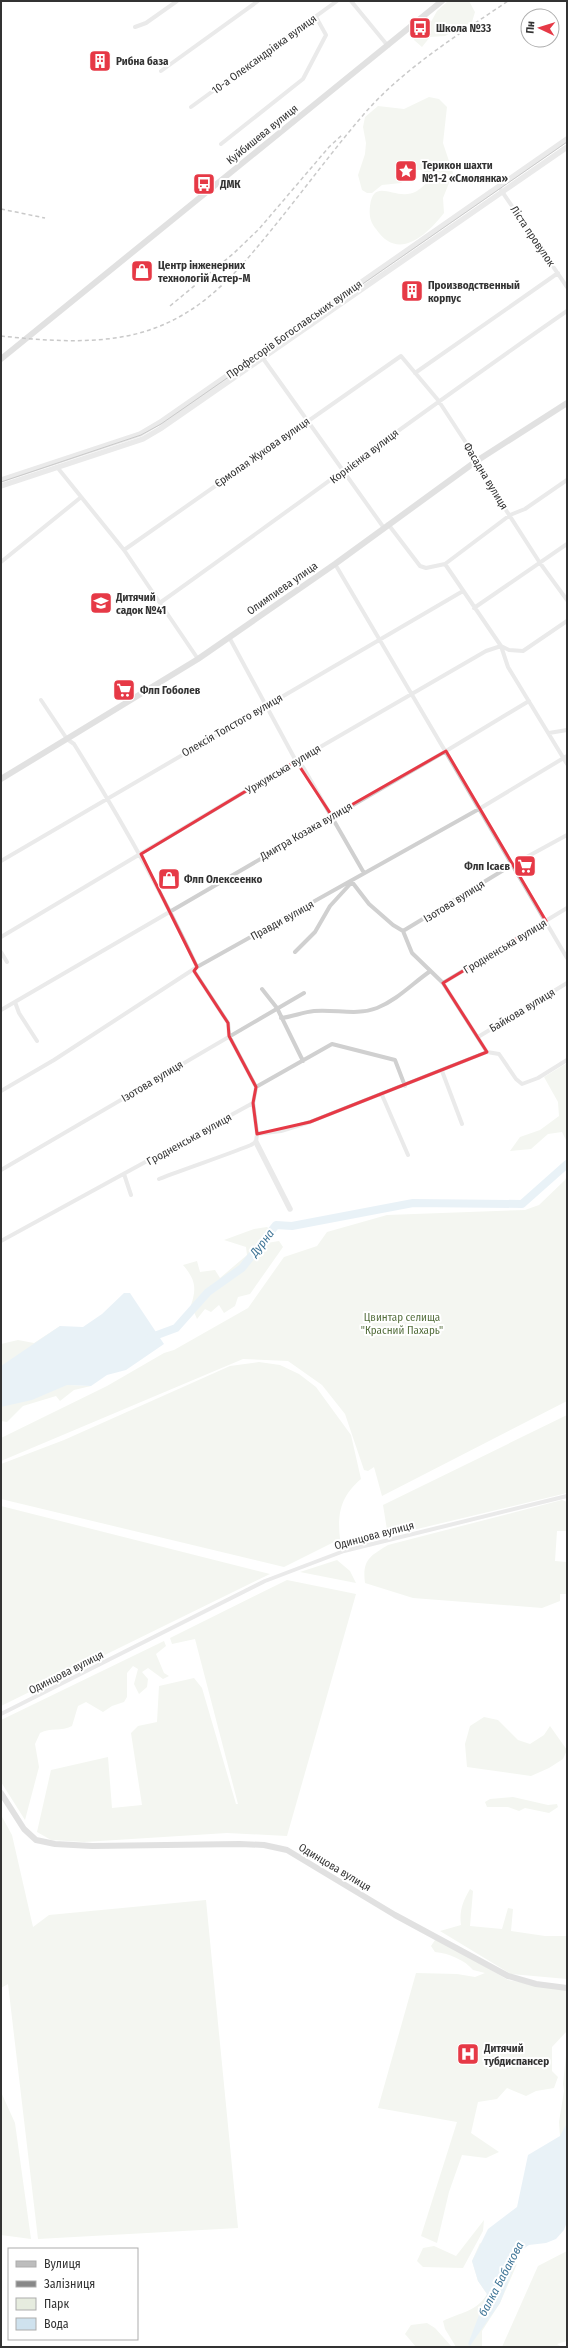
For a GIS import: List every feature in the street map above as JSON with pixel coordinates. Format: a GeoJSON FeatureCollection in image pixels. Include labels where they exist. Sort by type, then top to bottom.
{"type":"FeatureCollection","features":[{"type":"Feature","properties":{"kind":"main road","name":"Куйбишева вулиця"},"geometry":{"type":"LineString","coordinates":[[1,359],[442,1]]}},
{"type":"Feature","properties":{"kind":"main road","name":"Олимпиева улица"},"geometry":{"type":"LineString","coordinates":[[1,779],[198,659],[335,564],[475,462],[567,403]]}},
{"type":"Feature","properties":{"kind":"main road","name":"Одинцова вулиця"},"geometry":{"type":"LineString","coordinates":[[1,1793],[24,1829],[36,1840],[55,1844],[92,1846],[240,1844],[264,1845],[287,1850],[395,1915],[508,1976],[536,1984],[567,1988]]}},
{"type":"Feature","properties":{"kind":"street"},"geometry":{"type":"LineString","coordinates":[[135,27],[146,23],[177,1]]}},
{"type":"Feature","properties":{"kind":"street"},"geometry":{"type":"LineString","coordinates":[[161,71],[258,1]]}},
{"type":"Feature","properties":{"kind":"street","name":"10-а Олександрівка вулиця"},"geometry":{"type":"LineString","coordinates":[[191,107],[337,1]]}},
{"type":"Feature","properties":{"kind":"street"},"geometry":{"type":"LineString","coordinates":[[351,1],[388,46]]}},
{"type":"Feature","properties":{"kind":"street"},"geometry":{"type":"LineString","coordinates":[[221,144],[303,79],[326,35],[316,17]]}},
{"type":"Feature","properties":{"kind":"street","name":"Професорів Богославських вулиця"},"geometry":{"type":"LineString","coordinates":[[1,486],[140,434],[162,421],[567,139]]}},
{"type":"Feature","properties":{"kind":"street","name":"Професорів Богославських вулиця"},"geometry":{"type":"LineString","coordinates":[[1,480],[143,439],[160,429],[567,147]]}},
{"type":"Feature","properties":{"kind":"street","name":"Ліста провулок"},"geometry":{"type":"LineString","coordinates":[[499,186],[567,287]]}},
{"type":"Feature","properties":{"kind":"street"},"geometry":{"type":"LineString","coordinates":[[415,373],[558,273]]}},
{"type":"Feature","properties":{"kind":"street","name":"Корнієнка вулиця"},"geometry":{"type":"LineString","coordinates":[[161,602],[344,472],[438,400],[567,311]]}},
{"type":"Feature","properties":{"kind":"street"},"geometry":{"type":"LineString","coordinates":[[258,353],[308,419],[344,472],[386,526],[420,566],[426,568],[445,564],[510,515],[525,509],[567,480]]}},
{"type":"Feature","properties":{"kind":"street","name":"Фасадна вулиця"},"geometry":{"type":"LineString","coordinates":[[401,356],[438,400],[474,455],[475,462],[540,563],[567,600]]}},
{"type":"Feature","properties":{"kind":"street","name":"Єрмолая Жукова вулиця"},"geometry":{"type":"LineString","coordinates":[[124,550],[308,419],[401,356]]}},
{"type":"Feature","properties":{"kind":"street"},"geometry":{"type":"LineString","coordinates":[[55,465],[80,498],[124,550],[161,602],[198,659]]}},
{"type":"Feature","properties":{"kind":"street"},"geometry":{"type":"LineString","coordinates":[[2,559],[80,498]]}},
{"type":"Feature","properties":{"kind":"street"},"geometry":{"type":"LineString","coordinates":[[474,608],[567,544]]}},
{"type":"Feature","properties":{"kind":"street"},"geometry":{"type":"LineString","coordinates":[[335,564],[414,694],[479,809],[567,958]]}},
{"type":"Feature","properties":{"kind":"street"},"geometry":{"type":"LineString","coordinates":[[445,564],[501,646],[508,667],[565,757],[567,764]]}},
{"type":"Feature","properties":{"kind":"street","name":"Олексія Толстого вулиця"},"geometry":{"type":"LineString","coordinates":[[1,861],[463,591]]}},
{"type":"Feature","properties":{"kind":"street"},"geometry":{"type":"LineString","coordinates":[[501,646],[509,650],[523,651],[567,621]]}},
{"type":"Feature","properties":{"kind":"street"},"geometry":{"type":"LineString","coordinates":[[229,637],[296,761],[303,767],[364,874]]}},
{"type":"Feature","properties":{"kind":"street","name":"Уржумська вулиця"},"geometry":{"type":"LineString","coordinates":[[1,937],[296,761],[486,651],[501,646]]}},
{"type":"Feature","properties":{"kind":"street"},"geometry":{"type":"LineString","coordinates":[[41,700],[67,739],[74,744],[108,798],[171,911],[196,969],[228,1023],[229,1036],[256,1087],[253,1103],[257,1134],[256,1142],[290,1209]]}},
{"type":"Feature","properties":{"kind":"street","name":"Дмитра Козака вулиця"},"geometry":{"type":"LineString","coordinates":[[1,1010],[446,751],[529,701]]}},
{"type":"Feature","properties":{"kind":"street"},"geometry":{"type":"LineString","coordinates":[[549,733],[567,730]]}},
{"type":"Feature","properties":{"kind":"street","name":"Правди вулиця"},"geometry":{"type":"LineString","coordinates":[[1,1091],[196,969],[352,882],[479,809],[565,757]]}},
{"type":"Feature","properties":{"kind":"street","name":"Ізотова вулиця"},"geometry":{"type":"LineString","coordinates":[[403,932],[512,865],[567,835]]}},
{"type":"Feature","properties":{"kind":"street"},"geometry":{"type":"LineString","coordinates":[[295,952],[315,932],[330,906],[352,882],[369,904],[403,932],[412,953],[429,972],[443,983],[487,1052]]}},
{"type":"Feature","properties":{"kind":"street","name":"Гродненська вулиця"},"geometry":{"type":"LineString","coordinates":[[443,983],[567,908]]}},
{"type":"Feature","properties":{"kind":"street"},"geometry":{"type":"LineString","coordinates":[[1,952],[7,962]]}},
{"type":"Feature","properties":{"kind":"street"},"geometry":{"type":"LineString","coordinates":[[281,1018],[313,1011],[357,1013],[377,1008],[402,994],[406,988],[429,972]]}},
{"type":"Feature","properties":{"kind":"street","name":"Байкова вулиця"},"geometry":{"type":"LineString","coordinates":[[478,1037],[567,984]]}},
{"type":"Feature","properties":{"kind":"street"},"geometry":{"type":"LineString","coordinates":[[262,989],[277,1008],[303,1061]]}},
{"type":"Feature","properties":{"kind":"street","name":"Ізотова вулиця"},"geometry":{"type":"LineString","coordinates":[[1,1170],[304,993]]}},
{"type":"Feature","properties":{"kind":"street"},"geometry":{"type":"LineString","coordinates":[[15,1002],[19,1013],[37,1041]]}},
{"type":"Feature","properties":{"kind":"street"},"geometry":{"type":"LineString","coordinates":[[256,1087],[332,1044],[396,1060],[405,1086]]}},
{"type":"Feature","properties":{"kind":"street"},"geometry":{"type":"LineString","coordinates":[[257,1134],[281,1131],[382,1095],[487,1052],[499,1054],[516,1079],[522,1084],[538,1078],[567,1060]]}},
{"type":"Feature","properties":{"kind":"street"},"geometry":{"type":"LineString","coordinates":[[442,1071],[462,1124]]}},
{"type":"Feature","properties":{"kind":"street"},"geometry":{"type":"LineString","coordinates":[[382,1095],[408,1155]]}},
{"type":"Feature","properties":{"kind":"street","name":"Гродненська вулиця"},"geometry":{"type":"LineString","coordinates":[[1,1242],[253,1103]]}},
{"type":"Feature","properties":{"kind":"street"},"geometry":{"type":"LineString","coordinates":[[160,1179],[197,1164],[214,1160],[256,1142]]}},
{"type":"Feature","properties":{"kind":"street"},"geometry":{"type":"LineString","coordinates":[[124,1174],[131,1194]]}},
{"type":"Feature","properties":{"kind":"street","name":"Одинцова вулиця"},"geometry":{"type":"LineString","coordinates":[[1,1714],[265,1581],[344,1551],[567,1496]]}},
{"type":"Feature","properties":{"kind":"highlighted area"},"geometry":{"type":"Polygon","coordinates":[[[446,751],[546,921],[443,983],[487,1052],[310,1122],[268,1133],[257,1134],[253,1103],[256,1087],[229,1036],[228,1023],[194,971],[197,967],[141,854],[296,761],[332,816],[446,751]]]}},
{"type":"Feature","properties":{"kind":"green space"},"geometry":{"type":"Polygon","coordinates":[[[448,1],[469,1],[475,12],[472,22],[445,36],[430,37],[422,47],[414,40],[415,35],[427,29],[437,11],[448,1]]]}},
{"type":"Feature","properties":{"kind":"green space"},"geometry":{"type":"Polygon","coordinates":[[[429,97],[439,99],[447,107],[443,143],[453,173],[443,198],[444,213],[429,229],[412,242],[394,244],[385,239],[372,224],[370,218],[370,206],[372,197],[376,192],[381,191],[409,194],[417,191],[423,186],[428,177],[424,171],[417,170],[412,172],[401,183],[382,185],[372,193],[367,193],[362,190],[358,175],[365,154],[366,143],[363,127],[365,117],[378,106],[404,109],[429,97]]]}},
{"type":"Feature","properties":{"kind":"green space"},"geometry":{"type":"Polygon","coordinates":[[[567,1063],[567,1142],[562,1132],[548,1134],[531,1149],[510,1151],[520,1137],[540,1130],[559,1116],[558,1102],[544,1077],[567,1063]]]}},
{"type":"Feature","properties":{"kind":"green space","name":"Цвинтар селища \"Красний Пахарь\""},"geometry":{"type":"Polygon","coordinates":[[[567,1176],[567,1401],[382,1496],[374,1467],[368,1471],[364,1470],[345,1414],[322,1385],[288,1361],[243,1359],[1,1461],[1,1438],[107,1386],[164,1353],[174,1350],[248,1308],[284,1257],[317,1246],[327,1232],[387,1215],[525,1210],[539,1205],[565,1180],[567,1176]]]}},
{"type":"Feature","properties":{"kind":"green space"},"geometry":{"type":"Polygon","coordinates":[[[267,1227],[274,1233],[267,1243],[279,1241],[283,1247],[250,1294],[238,1297],[235,1306],[224,1313],[219,1305],[211,1312],[205,1309],[197,1319],[191,1305],[194,1294],[194,1284],[183,1265],[197,1261],[200,1272],[215,1270],[220,1278],[247,1255],[246,1247],[224,1240],[254,1229],[267,1227]]]}},
{"type":"Feature","properties":{"kind":"green space"},"geometry":{"type":"Polygon","coordinates":[[[60,1326],[67,1385],[91,1386],[74,1390],[60,1401],[56,1396],[23,1406],[7,1422],[1,1421],[1,1344],[18,1340],[34,1343],[60,1326]]]}},
{"type":"Feature","properties":{"kind":"green space"},"geometry":{"type":"Polygon","coordinates":[[[259,1362],[280,1365],[299,1374],[316,1387],[351,1435],[361,1479],[349,1492],[342,1506],[339,1521],[340,1539],[284,1567],[1,1499],[1,1464],[64,1440],[230,1366],[259,1362]]]}},
{"type":"Feature","properties":{"kind":"green space"},"geometry":{"type":"Polygon","coordinates":[[[567,1415],[567,1493],[388,1536],[383,1505],[567,1415]]]}},
{"type":"Feature","properties":{"kind":"green space"},"geometry":{"type":"Polygon","coordinates":[[[562,1500],[567,1502],[567,1531],[557,1531],[555,1561],[567,1562],[566,1594],[560,1594],[560,1601],[542,1608],[413,1598],[365,1583],[364,1575],[366,1564],[376,1552],[388,1545],[562,1500]]]}},
{"type":"Feature","properties":{"kind":"green space"},"geometry":{"type":"Polygon","coordinates":[[[1,1506],[270,1574],[1,1706],[1,1506]]]}},
{"type":"Feature","properties":{"kind":"green space"},"geometry":{"type":"Polygon","coordinates":[[[337,1560],[350,1571],[356,1583],[300,1572],[337,1560]]]}},
{"type":"Feature","properties":{"kind":"green space"},"geometry":{"type":"Polygon","coordinates":[[[287,1580],[356,1594],[287,1836],[227,1833],[84,1842],[51,1840],[37,1832],[51,1770],[108,1757],[112,1808],[142,1805],[131,1733],[138,1726],[157,1722],[159,1686],[194,1678],[202,1688],[236,1804],[238,1804],[195,1639],[172,1644],[170,1638],[287,1580]]]}},
{"type":"Feature","properties":{"kind":"green space"},"geometry":{"type":"Polygon","coordinates":[[[164,1641],[166,1646],[156,1654],[164,1673],[169,1676],[163,1679],[148,1668],[142,1672],[148,1679],[147,1687],[139,1694],[134,1684],[138,1669],[133,1666],[127,1673],[127,1697],[124,1702],[112,1706],[103,1712],[86,1702],[78,1706],[72,1726],[64,1729],[48,1730],[40,1733],[35,1744],[39,1767],[25,1820],[1,1782],[1,1720],[164,1641]]]}},
{"type":"Feature","properties":{"kind":"green space"},"geometry":{"type":"Polygon","coordinates":[[[484,1717],[498,1720],[518,1740],[530,1744],[544,1735],[550,1726],[567,1750],[563,1759],[549,1768],[531,1776],[467,1767],[465,1744],[470,1726],[484,1717]]]}},
{"type":"Feature","properties":{"kind":"green space"},"geometry":{"type":"Polygon","coordinates":[[[513,1797],[548,1805],[557,1804],[558,1807],[549,1813],[525,1808],[519,1811],[508,1807],[487,1807],[485,1802],[490,1799],[513,1797]]]}},
{"type":"Feature","properties":{"kind":"green space"},"geometry":{"type":"Polygon","coordinates":[[[1,1815],[12,1835],[33,1927],[49,1915],[206,1900],[238,2228],[38,2239],[8,1984],[1,1988],[1,1815]]]}},
{"type":"Feature","properties":{"kind":"green space"},"geometry":{"type":"Polygon","coordinates":[[[470,1889],[473,1891],[470,1926],[502,1929],[508,1908],[513,1909],[511,1931],[545,1936],[567,1936],[567,1979],[511,1974],[440,1931],[461,1925],[462,1906],[470,1889]]]}},
{"type":"Feature","properties":{"kind":"green space","name":"Дитячий тубдиспансер"},"geometry":{"type":"Polygon","coordinates":[[[435,1940],[443,1942],[508,1980],[567,1990],[567,2031],[552,2047],[552,2071],[558,2077],[554,2088],[536,2091],[526,2096],[507,2088],[497,2099],[478,2102],[471,2133],[499,2152],[486,2158],[462,2155],[449,2192],[437,2243],[421,2236],[457,2122],[378,2108],[416,1973],[457,1974],[475,1977],[485,1973],[473,1970],[466,1963],[456,1958],[435,1952],[431,1946],[435,1940]]]}},
{"type":"Feature","properties":{"kind":"green space"},"geometry":{"type":"Polygon","coordinates":[[[567,2046],[567,2132],[560,2136],[559,2122],[564,2091],[563,2084],[567,2046]]]}},
{"type":"Feature","properties":{"kind":"green space"},"geometry":{"type":"Polygon","coordinates":[[[1,2092],[15,2123],[31,2239],[1,2235],[1,2092]]]}},
{"type":"Feature","properties":{"kind":"green space"},"geometry":{"type":"Polygon","coordinates":[[[484,2220],[483,2231],[463,2268],[423,2267],[417,2261],[423,2248],[434,2246],[456,2256],[484,2220]]]}},
{"type":"Feature","properties":{"kind":"green space"},"geometry":{"type":"Polygon","coordinates":[[[480,2243],[514,2266],[517,2264],[500,2303],[482,2331],[482,2347],[456,2347],[445,2329],[443,2321],[473,2308],[483,2300],[487,2294],[478,2281],[472,2261],[480,2243]]]}},
{"type":"Feature","properties":{"kind":"green space"},"geometry":{"type":"Polygon","coordinates":[[[567,2251],[567,2341],[557,2344],[562,2347],[502,2347],[538,2266],[567,2251]]]}},
{"type":"Feature","properties":{"kind":"green space"},"geometry":{"type":"Polygon","coordinates":[[[427,2323],[435,2328],[452,2347],[416,2347],[405,2334],[411,2325],[427,2323]]]}},
{"type":"Feature","properties":{"kind":"water"},"geometry":{"type":"Polygon","coordinates":[[[124,1293],[130,1293],[164,1344],[126,1370],[107,1375],[91,1386],[67,1385],[32,1400],[1,1407],[1,1366],[60,1326],[83,1327],[102,1314],[124,1293]]]}},
{"type":"Feature","properties":{"kind":"water","name":"балка Бабакова"},"geometry":{"type":"Polygon","coordinates":[[[567,2123],[567,2222],[564,2230],[556,2239],[546,2243],[529,2245],[520,2251],[500,2303],[470,2346],[468,2344],[487,2294],[478,2281],[472,2261],[488,2229],[517,2207],[528,2155],[560,2136],[567,2123]]]}},
{"type":"Feature","properties":{"kind":"waterway","name":"Дурна"},"geometry":{"type":"LineString","coordinates":[[149,1338],[176,1328],[208,1292],[242,1268],[276,1225],[292,1226],[413,1203],[522,1204],[567,1164]]}},
{"type":"Feature","properties":{"kind":"tram line"},"geometry":{"type":"LineString","coordinates":[[1,482],[141,435],[161,424],[567,142]]}},
{"type":"Feature","properties":{"kind":"railway"},"geometry":{"type":"LineString","coordinates":[[1,336],[78,341],[118,338],[155,328],[174,320],[192,309],[223,284],[251,255],[353,127],[380,97],[432,53],[508,1]]}},
{"type":"Feature","properties":{"kind":"railway"},"geometry":{"type":"LineString","coordinates":[[170,306],[234,253],[259,229],[329,147],[342,135]]}},
{"type":"Feature","properties":{"kind":"railway"},"geometry":{"type":"LineString","coordinates":[[1,209],[45,218]]}},
{"type":"Feature","properties":{"kind":"place","name":"Школа №33"},"geometry":{"type":"Point","coordinates":[420,28]}},
{"type":"Feature","properties":{"kind":"place","name":"Рибна база"},"geometry":{"type":"Point","coordinates":[100,61]}},
{"type":"Feature","properties":{"kind":"place","name":"Терикон шахти №1-2 «Смолянка»"},"geometry":{"type":"Point","coordinates":[406,171]}},
{"type":"Feature","properties":{"kind":"place","name":"ДМК"},"geometry":{"type":"Point","coordinates":[204,184]}},
{"type":"Feature","properties":{"kind":"place","name":"Центр інженерних технологій Астер-М"},"geometry":{"type":"Point","coordinates":[142,271]}},
{"type":"Feature","properties":{"kind":"place","name":"Производственный корпус"},"geometry":{"type":"Point","coordinates":[412,291]}},
{"type":"Feature","properties":{"kind":"place","name":"Дитячий садок №41"},"geometry":{"type":"Point","coordinates":[101,603]}},
{"type":"Feature","properties":{"kind":"place","name":"Флп Гоболев"},"geometry":{"type":"Point","coordinates":[124,690]}},
{"type":"Feature","properties":{"kind":"place","name":"Флп Ісаєв"},"geometry":{"type":"Point","coordinates":[525,866]}},
{"type":"Feature","properties":{"kind":"place","name":"Флп Олексеенко"},"geometry":{"type":"Point","coordinates":[169,879]}},
{"type":"Feature","properties":{"kind":"place","name":"Дитячий тубдиспансер"},"geometry":{"type":"Point","coordinates":[468,2054]}}]}
